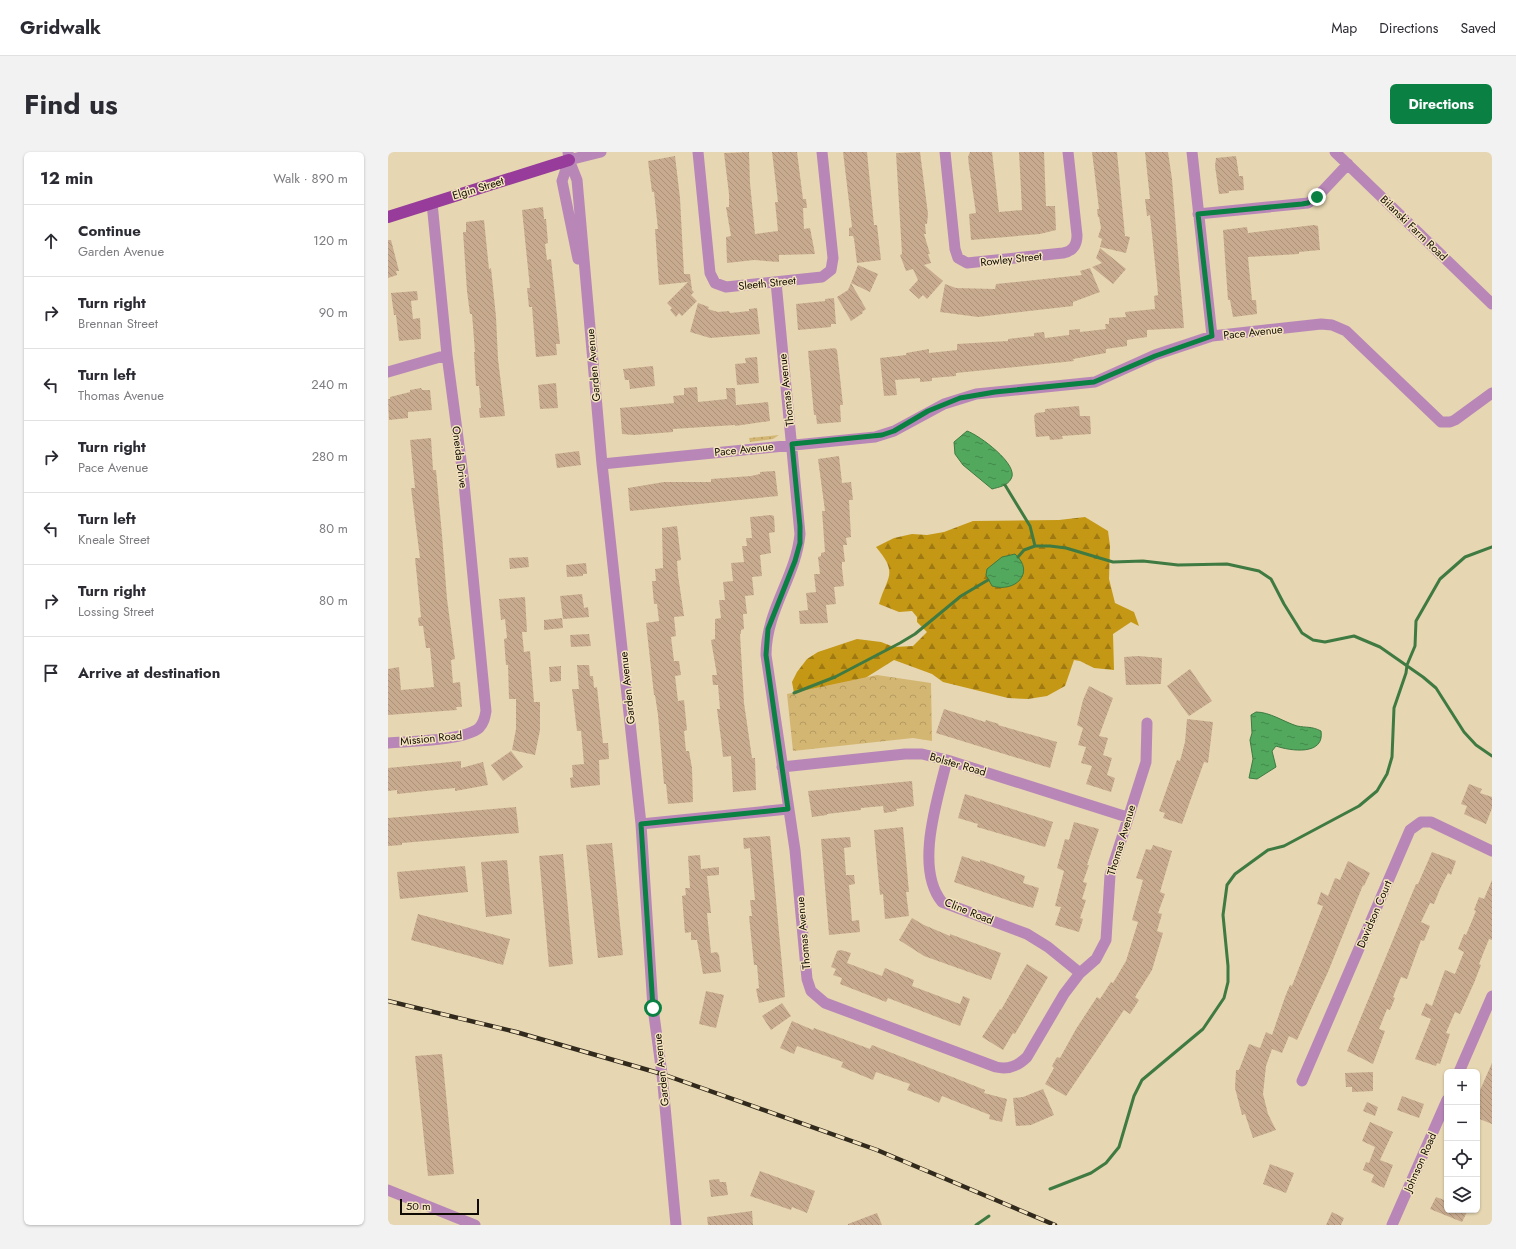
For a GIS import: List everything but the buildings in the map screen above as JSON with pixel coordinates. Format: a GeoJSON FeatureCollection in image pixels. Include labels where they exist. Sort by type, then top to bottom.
{"type":"FeatureCollection","features":[{"type":"Feature","properties":{"kind":"main road","name":"Elgin Street"},"geometry":{"type":"LineString","coordinates":[[388,217],[568,156]]}},
{"type":"Feature","properties":{"kind":"street"},"geometry":{"type":"LineString","coordinates":[[568,156],[601,152]]}},
{"type":"Feature","properties":{"kind":"street","name":"Sleeth Street"},"geometry":{"type":"LineString","coordinates":[[698,152],[712,278],[715,283],[726,286],[776,282],[822,276],[831,270],[833,258],[822,152]]}},
{"type":"Feature","properties":{"kind":"street","name":"Rowley Street"},"geometry":{"type":"LineString","coordinates":[[945,152],[955,249],[962,262],[973,263],[1063,253],[1069,252],[1074,248],[1077,242],[1077,235],[1068,152]]}},
{"type":"Feature","properties":{"kind":"street"},"geometry":{"type":"LineString","coordinates":[[1192,152],[1212,336]]}},
{"type":"Feature","properties":{"kind":"street","name":"Bilanski Farm Road"},"geometry":{"type":"LineString","coordinates":[[1335,152],[1492,304]]}},
{"type":"Feature","properties":{"kind":"street","name":"Garden Avenue"},"geometry":{"type":"LineString","coordinates":[[568,156],[562,181],[576,254],[585,286],[602,464],[641,824],[653,1008],[662,1074],[676,1225]]}},
{"type":"Feature","properties":{"kind":"street"},"geometry":{"type":"LineString","coordinates":[[1198,214],[1308,203],[1317,197],[1348,164]]}},
{"type":"Feature","properties":{"kind":"street","name":"Oneida Drive"},"geometry":{"type":"LineString","coordinates":[[432,203],[447,355],[464,483],[486,711]]}},
{"type":"Feature","properties":{"kind":"street","name":"Thomas Avenue"},"geometry":{"type":"LineString","coordinates":[[776,282],[800,526],[800,543],[795,561],[770,622],[766,641],[768,671],[795,850],[807,979],[811,992],[821,1001],[996,1068],[1006,1068],[1020,1064],[1027,1057],[1050,1016],[1080,973],[1096,959],[1106,940],[1110,874],[1146,762],[1147,723]]}},
{"type":"Feature","properties":{"kind":"street","name":"Pace Avenue"},"geometry":{"type":"LineString","coordinates":[[602,464],[882,435],[894,431],[944,404],[976,394],[1094,382],[1155,356],[1212,336],[1321,324],[1337,326],[1346,331],[1437,419],[1445,422],[1455,420],[1492,392]]}},
{"type":"Feature","properties":{"kind":"street"},"geometry":{"type":"LineString","coordinates":[[388,372],[447,355]]}},
{"type":"Feature","properties":{"kind":"street","name":"Mission Road"},"geometry":{"type":"LineString","coordinates":[[388,743],[468,734],[479,728],[483,722],[486,711]]}},
{"type":"Feature","properties":{"kind":"street","name":"Bolster Road"},"geometry":{"type":"LineString","coordinates":[[782,767],[905,754],[922,754],[947,760],[1128,817]]}},
{"type":"Feature","properties":{"kind":"street","name":"Cline Road"},"geometry":{"type":"LineString","coordinates":[[947,760],[928,841],[934,893],[942,902],[1027,934],[1048,947],[1080,973]]}},
{"type":"Feature","properties":{"kind":"street"},"geometry":{"type":"LineString","coordinates":[[641,824],[788,809]]}},
{"type":"Feature","properties":{"kind":"street","name":"Davidson Court"},"geometry":{"type":"LineString","coordinates":[[1302,1081],[1410,830],[1421,822],[1431,822],[1492,851]]}},
{"type":"Feature","properties":{"kind":"street"},"geometry":{"type":"LineString","coordinates":[[1460,1069],[1492,996]]}},
{"type":"Feature","properties":{"kind":"street","name":"Johnson Road"},"geometry":{"type":"LineString","coordinates":[[1392,1225],[1445,1105]]}},
{"type":"Feature","properties":{"kind":"street"},"geometry":{"type":"LineString","coordinates":[[388,1190],[475,1225]]}},
{"type":"Feature","properties":{"kind":"green space"},"geometry":{"type":"Polygon","coordinates":[[[779,435],[773,439],[750,442],[749,438],[779,435]]]}},
{"type":"Feature","properties":{"kind":"green space"},"geometry":{"type":"Polygon","coordinates":[[[1085,517],[1108,531],[1110,546],[1109,579],[1115,603],[1134,612],[1139,626],[1131,622],[1113,634],[1114,670],[1094,668],[1080,661],[1074,660],[1065,686],[1047,696],[1028,699],[1008,698],[943,682],[932,674],[894,660],[851,687],[794,693],[792,682],[797,672],[807,659],[818,652],[857,639],[881,642],[894,647],[913,646],[927,632],[917,622],[917,617],[912,611],[899,612],[879,604],[888,581],[889,570],[887,563],[876,547],[894,538],[912,534],[927,535],[944,532],[973,521],[1059,520],[1085,517]]]}},
{"type":"Feature","properties":{"kind":"green space"},"geometry":{"type":"Polygon","coordinates":[[[877,675],[931,683],[932,741],[913,738],[793,751],[787,694],[877,675]]]}},
{"type":"Feature","properties":{"kind":"water"},"geometry":{"type":"Polygon","coordinates":[[[967,431],[989,444],[1010,466],[1012,473],[1011,479],[1003,486],[992,489],[963,465],[955,454],[954,442],[967,431]]]}},
{"type":"Feature","properties":{"kind":"water"},"geometry":{"type":"Polygon","coordinates":[[[1015,554],[1021,561],[1024,568],[1020,580],[1008,587],[992,586],[986,575],[987,569],[1002,557],[1015,554]]]}},
{"type":"Feature","properties":{"kind":"water"},"geometry":{"type":"Polygon","coordinates":[[[1256,712],[1272,715],[1297,726],[1318,729],[1321,731],[1321,739],[1318,745],[1305,750],[1276,746],[1272,751],[1276,767],[1257,779],[1249,778],[1253,759],[1250,740],[1252,733],[1251,715],[1256,712]]]}},
{"type":"Feature","properties":{"kind":"waterway"},"geometry":{"type":"LineString","coordinates":[[1005,485],[1030,526],[1035,546]]}},
{"type":"Feature","properties":{"kind":"waterway"},"geometry":{"type":"LineString","coordinates":[[1018,557],[1024,550],[1035,546],[1050,546],[1066,548],[1113,562],[1143,561],[1178,565],[1227,564],[1259,571],[1271,579],[1302,633],[1313,640],[1325,642],[1354,636],[1380,647],[1436,688],[1464,732],[1476,745],[1492,756]]}},
{"type":"Feature","properties":{"kind":"waterway"},"geometry":{"type":"LineString","coordinates":[[1050,1189],[1091,1173],[1106,1163],[1119,1147],[1134,1096],[1142,1080],[1203,1029],[1224,998],[1228,982],[1228,966],[1223,915],[1227,885],[1235,874],[1268,850],[1284,846],[1359,806],[1377,791],[1387,774],[1392,757],[1394,708],[1406,673],[1407,665],[1415,646],[1416,621],[1440,579],[1465,557],[1492,547]]}},
{"type":"Feature","properties":{"kind":"waterway"},"geometry":{"type":"LineString","coordinates":[[794,693],[835,677],[900,643],[915,634],[961,596],[988,580]]}},
{"type":"Feature","properties":{"kind":"waterway"},"geometry":{"type":"LineString","coordinates":[[976,1225],[989,1216]]}},
{"type":"Feature","properties":{"kind":"railway"},"geometry":{"type":"LineString","coordinates":[[388,1001],[516,1032],[662,1074],[877,1150],[1055,1225]]}},
{"type":"Feature","properties":{"kind":"route"},"geometry":{"type":"LineString","coordinates":[[653,1008],[641,824],[788,809],[774,722],[766,655],[766,641],[772,616],[795,561],[800,543],[800,526],[792,444],[882,435],[894,431],[928,411],[944,404],[976,394],[1094,382],[1155,356],[1212,336],[1198,214],[1302,204],[1308,203],[1317,197]]}}]}
